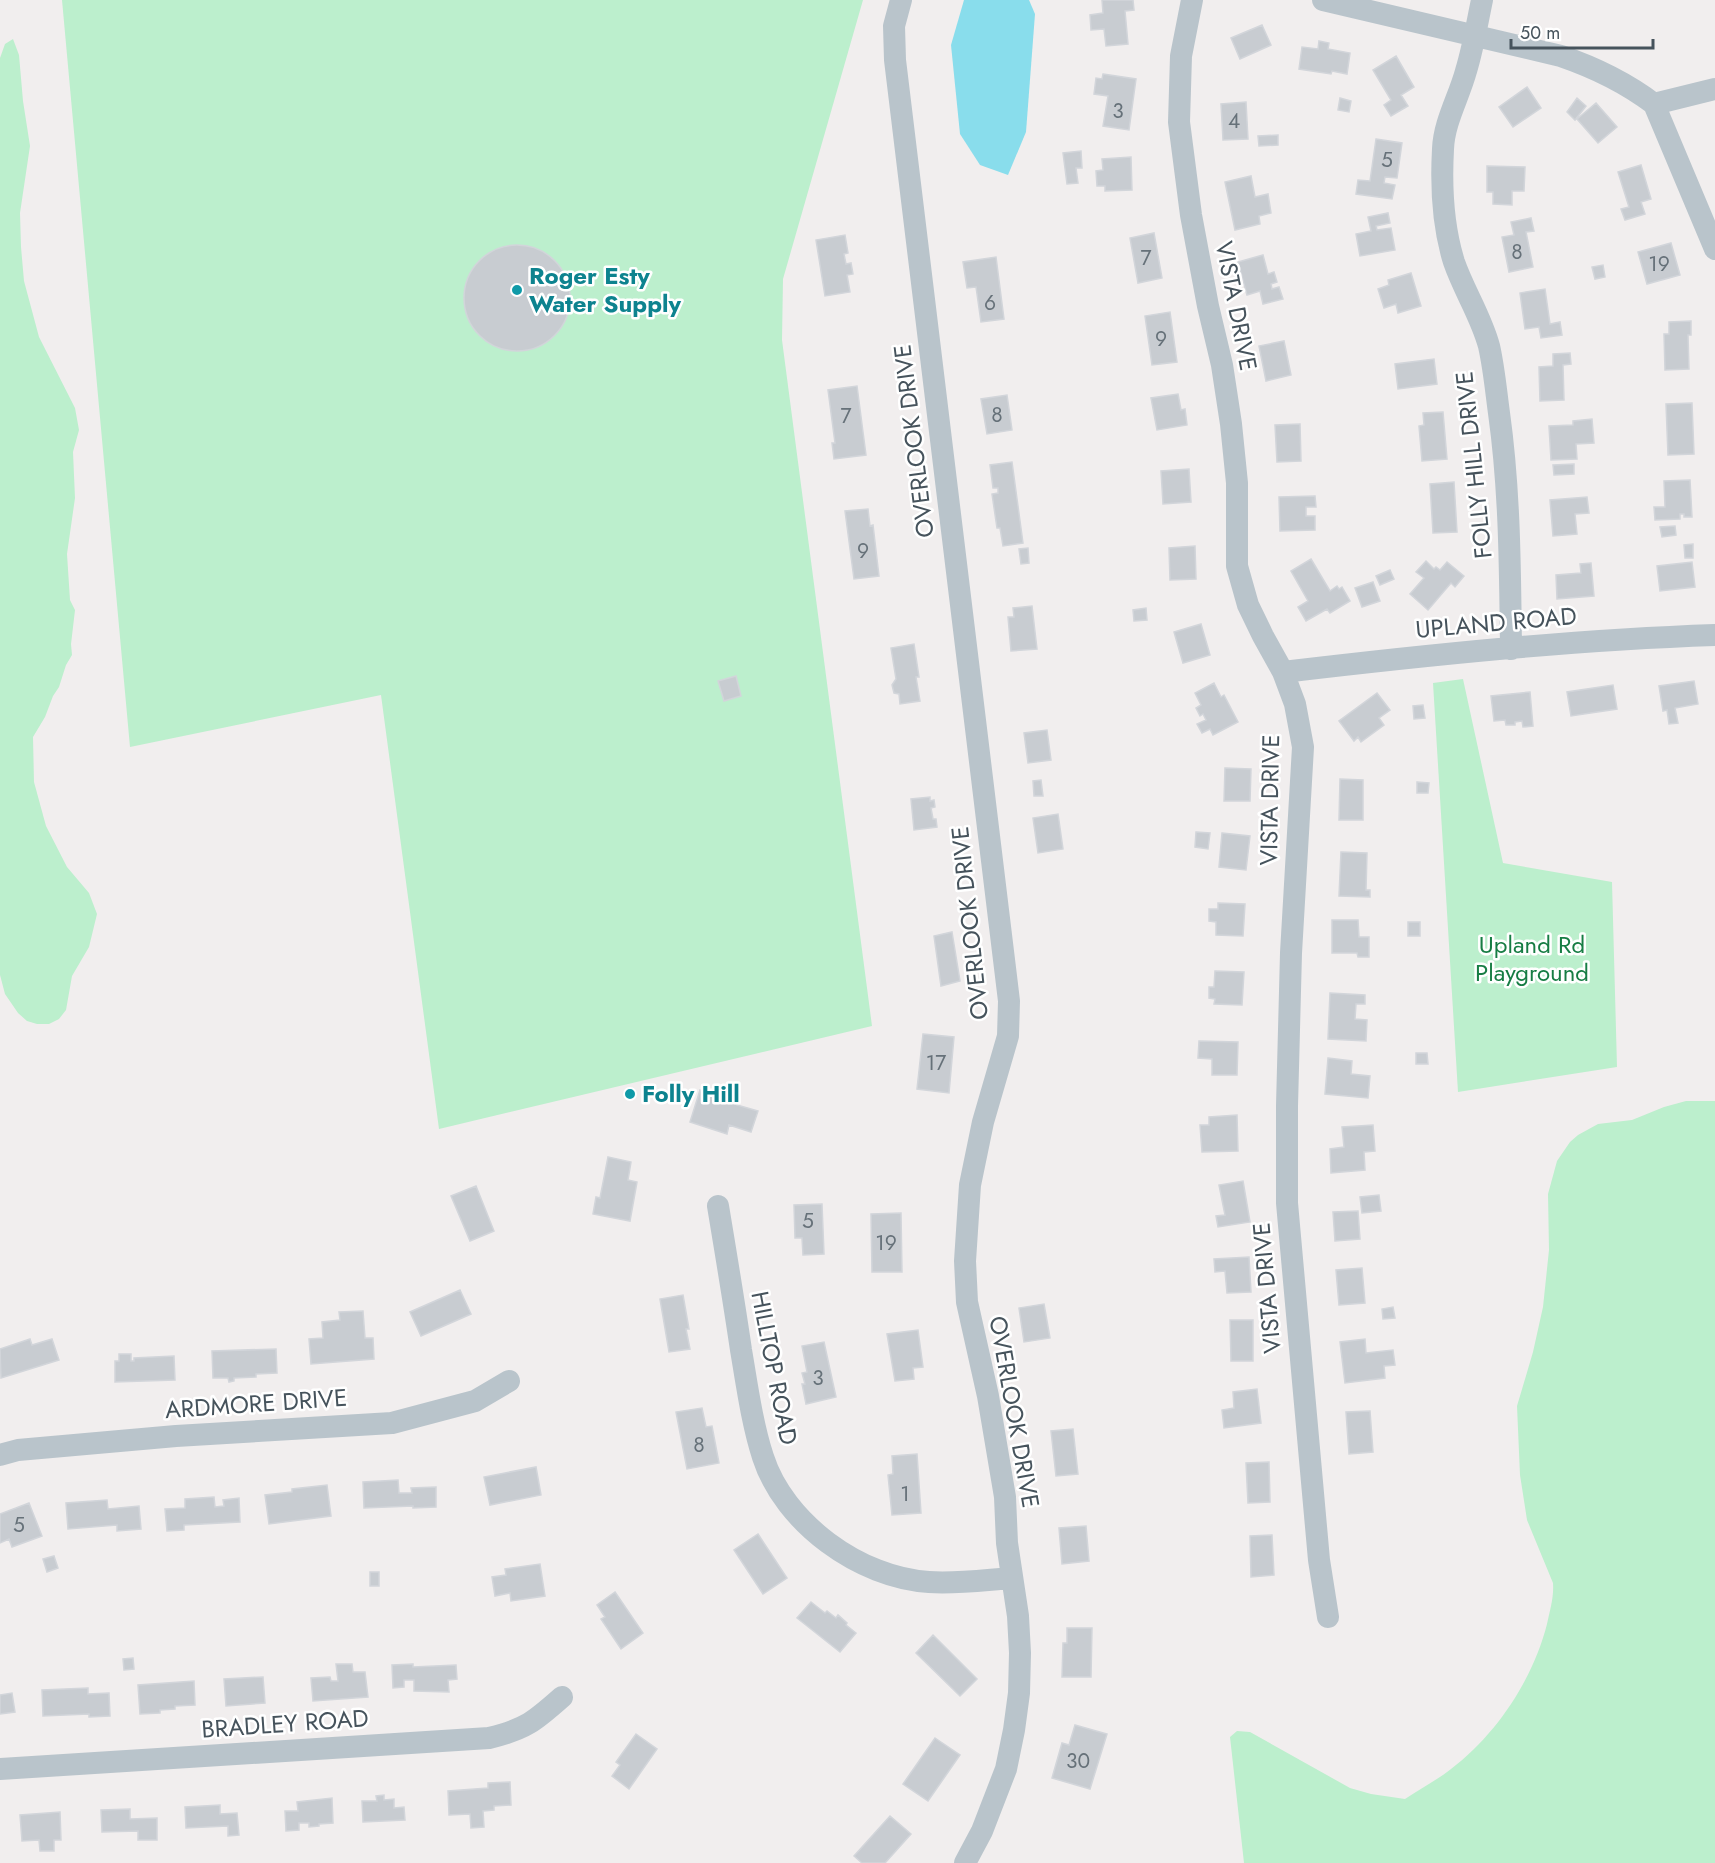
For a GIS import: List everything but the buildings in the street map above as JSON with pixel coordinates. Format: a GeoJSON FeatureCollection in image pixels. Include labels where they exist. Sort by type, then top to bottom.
{"type":"FeatureCollection","features":[{"type":"Feature","properties":{"kind":"street","name":"OVERLOOK DRIVE"},"geometry":{"type":"LineString","coordinates":[[901,0],[894,26],[894,60],[1009,1001],[1008,1036],[982,1122],[972,1175],[966,1224],[965,1261],[967,1302],[988,1396],[1005,1497],[1020,1653],[1014,1730],[1006,1769],[982,1831],[965,1863]]}},
{"type":"Feature","properties":{"kind":"street","name":"VISTA DRIVE"},"geometry":{"type":"LineString","coordinates":[[1192,0],[1187,15],[1181,56],[1179,122],[1191,215],[1222,365],[1231,424],[1237,483],[1237,566],[1248,605],[1283,672],[1295,704],[1303,747],[1291,953],[1287,1203],[1319,1560],[1328,1617]]}},
{"type":"Feature","properties":{"kind":"street"},"geometry":{"type":"LineString","coordinates":[[1323,0],[1561,56],[1592,66],[1628,86],[1654,104],[1715,249]]}},
{"type":"Feature","properties":{"kind":"street","name":"FOLLY HILL DRIVE"},"geometry":{"type":"LineString","coordinates":[[1482,0],[1466,71],[1448,122],[1443,147],[1444,199],[1454,262],[1471,297],[1489,347],[1497,394],[1507,466],[1512,567],[1511,649]]}},
{"type":"Feature","properties":{"kind":"street"},"geometry":{"type":"LineString","coordinates":[[1654,104],[1715,88]]}},
{"type":"Feature","properties":{"kind":"street","name":"UPLAND ROAD"},"geometry":{"type":"LineString","coordinates":[[1283,672],[1364,662],[1616,639],[1715,635]]}},
{"type":"Feature","properties":{"kind":"street","name":"HILLTOP ROAD"},"geometry":{"type":"LineString","coordinates":[[718,1206],[747,1386],[763,1458],[778,1490],[796,1514],[819,1537],[844,1554],[901,1577],[928,1582],[1011,1578]]}},
{"type":"Feature","properties":{"kind":"street","name":"ARDMORE DRIVE"},"geometry":{"type":"LineString","coordinates":[[0,1455],[18,1450],[165,1437],[392,1423],[475,1401],[509,1381]]}},
{"type":"Feature","properties":{"kind":"street","name":"BRADLEY ROAD"},"geometry":{"type":"LineString","coordinates":[[0,1769],[489,1738],[517,1731],[538,1719],[562,1697]]}},
{"type":"Feature","properties":{"kind":"green space"},"geometry":{"type":"Polygon","coordinates":[[[62,0],[863,0],[783,279],[782,340],[872,1026],[439,1129],[381,695],[130,747],[62,0]]]}},
{"type":"Feature","properties":{"kind":"green space"},"geometry":{"type":"Polygon","coordinates":[[[13,39],[19,55],[30,146],[20,213],[24,281],[39,337],[75,408],[79,430],[73,452],[75,498],[67,554],[70,600],[75,610],[72,655],[45,717],[33,737],[34,782],[46,826],[67,867],[89,893],[97,914],[89,947],[72,976],[66,1010],[59,1019],[49,1024],[27,1021],[18,1013],[5,994],[0,975],[0,58],[5,44],[13,39]]]}},
{"type":"Feature","properties":{"kind":"green space","name":"Upland Rd Playground"},"geometry":{"type":"Polygon","coordinates":[[[1463,679],[1503,863],[1612,882],[1617,1067],[1458,1092],[1433,683],[1463,679]]]}},
{"type":"Feature","properties":{"kind":"green space"},"geometry":{"type":"Polygon","coordinates":[[[1686,1101],[1715,1101],[1715,1863],[1244,1863],[1230,1737],[1237,1731],[1250,1732],[1350,1788],[1405,1799],[1446,1773],[1468,1755],[1498,1722],[1523,1685],[1541,1645],[1552,1604],[1553,1583],[1527,1520],[1520,1475],[1517,1406],[1543,1307],[1549,1250],[1548,1194],[1557,1161],[1570,1142],[1598,1124],[1632,1120],[1686,1101]]]}},
{"type":"Feature","properties":{"kind":"water"},"geometry":{"type":"Polygon","coordinates":[[[964,0],[1029,0],[1035,14],[1026,132],[1008,175],[980,165],[960,134],[951,45],[964,0]]]}},
{"type":"Feature","properties":{"kind":"place","name":"Roger Esty Water Supply"},"geometry":{"type":"Point","coordinates":[517,290]}},
{"type":"Feature","properties":{"kind":"place","name":"Folly Hill"},"geometry":{"type":"Point","coordinates":[630,1094]}}]}
